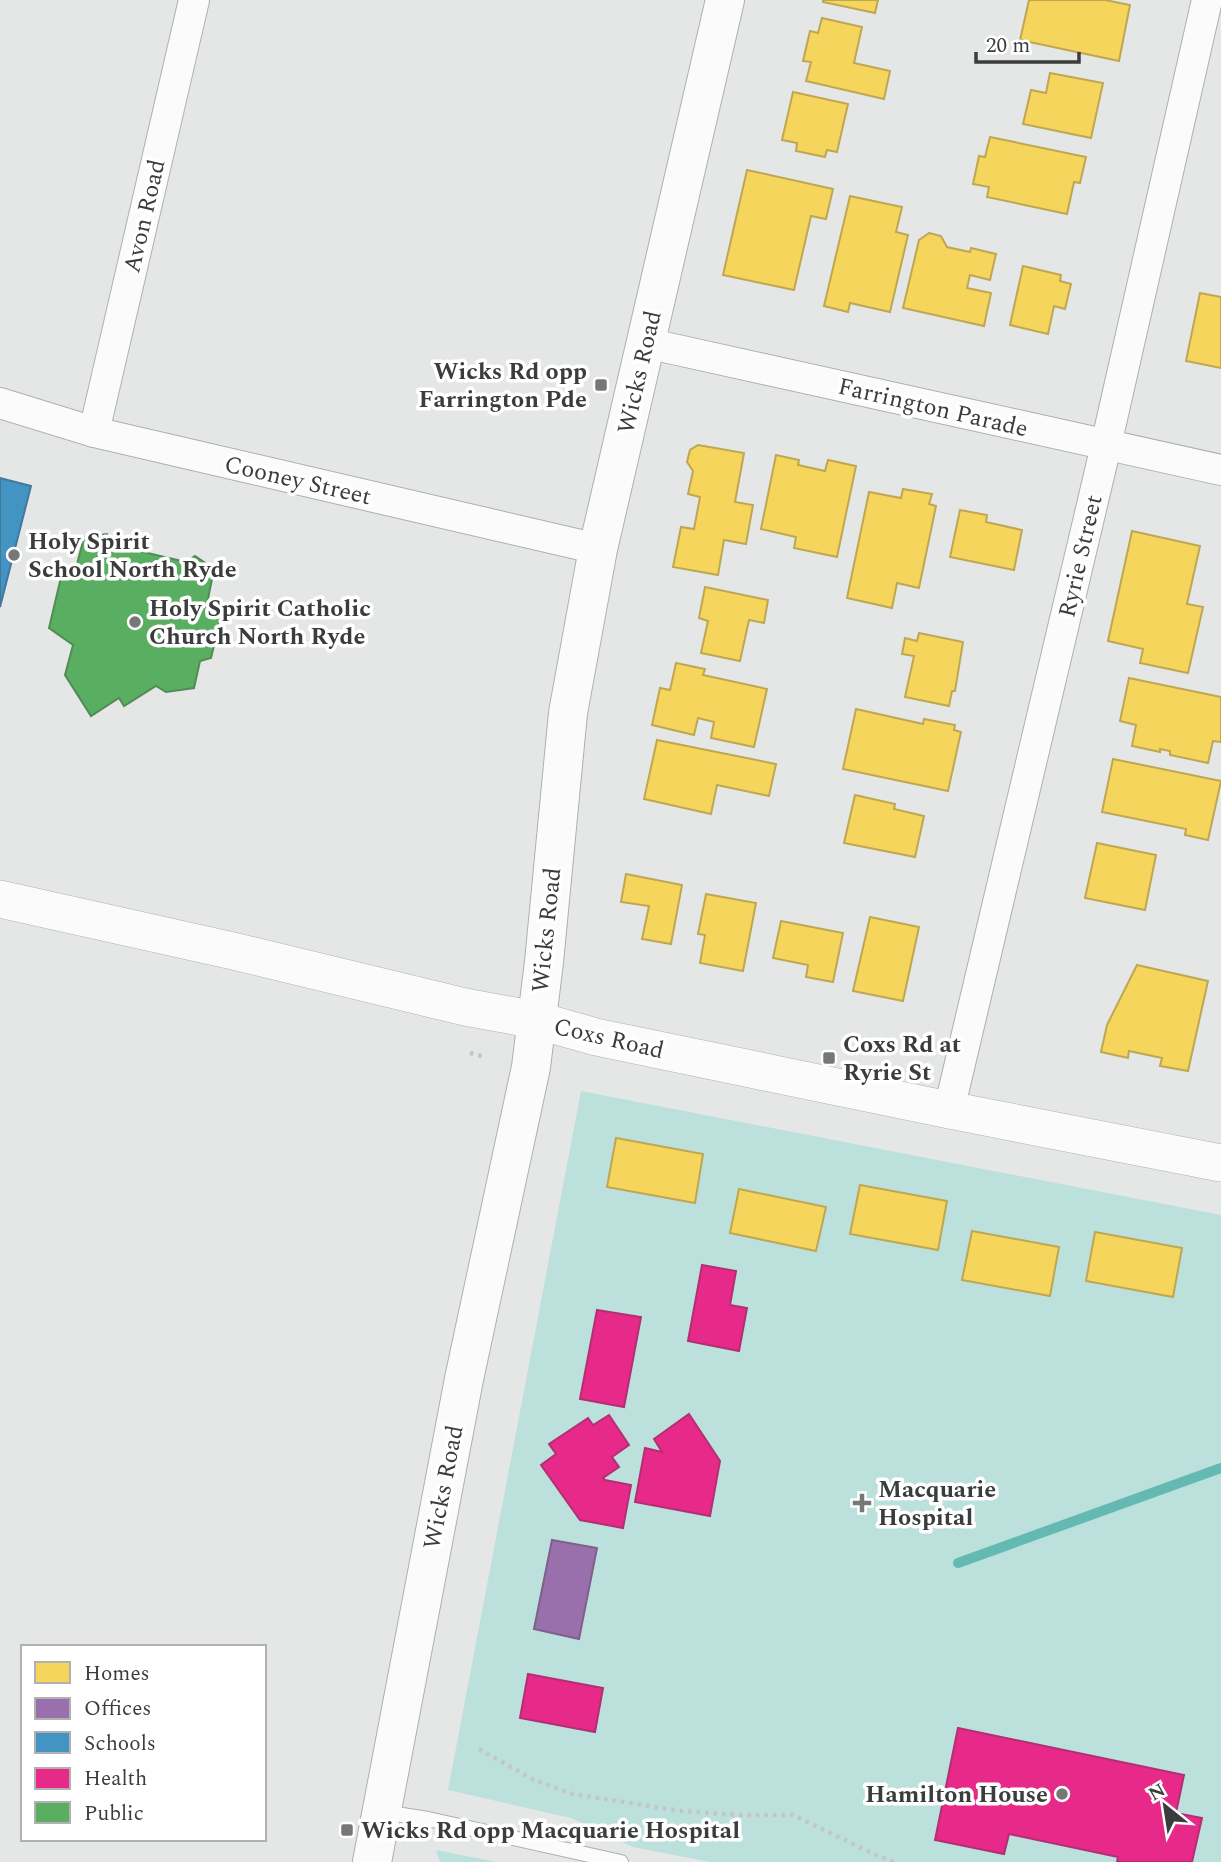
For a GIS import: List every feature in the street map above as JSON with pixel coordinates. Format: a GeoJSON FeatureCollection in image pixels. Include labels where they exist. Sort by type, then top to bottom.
{"type":"FeatureCollection","features":[{"type":"Feature","properties":{"kind":"main road","name":"Wicks Road"},"geometry":{"type":"LineString","coordinates":[[372,1862],[464,1379],[529,1077],[568,713],[598,549],[725,0]]}},
{"type":"Feature","properties":{"kind":"street","name":"Avon Road"},"geometry":{"type":"LineString","coordinates":[[94,432],[194,0]]}},
{"type":"Feature","properties":{"kind":"street","name":"Ryrie Street"},"geometry":{"type":"LineString","coordinates":[[949,1110],[1106,446],[1207,0]]}},
{"type":"Feature","properties":{"kind":"street","name":"Farrington Parade"},"geometry":{"type":"LineString","coordinates":[[646,342],[1221,470]]}},
{"type":"Feature","properties":{"kind":"street","name":"Cooney Street"},"geometry":{"type":"LineString","coordinates":[[0,403],[94,432],[598,549]]}},
{"type":"Feature","properties":{"kind":"street","name":"Coxs Road"},"geometry":{"type":"LineString","coordinates":[[0,899],[247,954],[465,1007],[536,1020],[596,1037],[1221,1163]]}},
{"type":"Feature","properties":{"kind":"lane"},"geometry":{"type":"LineString","coordinates":[[381,1812],[428,1819],[621,1862]]}},
{"type":"Feature","properties":{"kind":"path"},"geometry":{"type":"LineString","coordinates":[[470,1053],[485,1057]]}},
{"type":"Feature","properties":{"kind":"path"},"geometry":{"type":"LineString","coordinates":[[479,1749],[534,1780],[573,1794],[681,1811],[793,1815],[894,1862]]}},
{"type":"Feature","properties":{"kind":"shaded area","name":"Macquarie Hospital"},"geometry":{"type":"Polygon","coordinates":[[[581,1091],[1221,1215],[1221,1862],[710,1862],[633,1847],[571,1818],[448,1790],[581,1091]]]}},
{"type":"Feature","properties":{"kind":"shaded area"},"geometry":{"type":"Polygon","coordinates":[[[436,1850],[497,1862],[440,1862],[436,1850]]]}},
{"type":"Feature","properties":{"kind":"building: Homes"},"geometry":{"type":"Polygon","coordinates":[[[823,0],[878,0],[875,13],[823,0]]]}},
{"type":"Feature","properties":{"kind":"building: Homes"},"geometry":{"type":"Polygon","coordinates":[[[1029,0],[1105,0],[1130,5],[1119,61],[1020,40],[1029,0]]]}},
{"type":"Feature","properties":{"kind":"building: Homes"},"geometry":{"type":"Polygon","coordinates":[[[822,18],[862,27],[854,63],[890,71],[884,99],[806,81],[811,62],[803,61],[810,31],[818,33],[822,18]]]}},
{"type":"Feature","properties":{"kind":"building: Homes"},"geometry":{"type":"Polygon","coordinates":[[[1050,73],[1103,83],[1091,138],[1023,124],[1031,90],[1046,93],[1050,73]]]}},
{"type":"Feature","properties":{"kind":"building: Homes"},"geometry":{"type":"Polygon","coordinates":[[[793,92],[848,104],[837,152],[827,150],[825,157],[796,151],[797,143],[782,140],[793,92]]]}},
{"type":"Feature","properties":{"kind":"building: Homes"},"geometry":{"type":"Polygon","coordinates":[[[990,137],[1086,157],[1080,183],[1074,182],[1067,214],[987,197],[989,187],[973,184],[979,156],[985,157],[990,137]]]}},
{"type":"Feature","properties":{"kind":"building: Homes"},"geometry":{"type":"Polygon","coordinates":[[[747,170],[833,189],[826,219],[811,216],[794,290],[723,275],[747,170]]]}},
{"type":"Feature","properties":{"kind":"building: Homes"},"geometry":{"type":"Polygon","coordinates":[[[850,196],[902,207],[896,232],[908,235],[890,312],[850,303],[848,312],[824,306],[850,196]]]}},
{"type":"Feature","properties":{"kind":"building: Homes"},"geometry":{"type":"Polygon","coordinates":[[[929,233],[941,236],[947,247],[970,252],[971,248],[996,254],[990,280],[970,275],[967,288],[991,293],[984,326],[903,308],[919,240],[929,233]]]}},
{"type":"Feature","properties":{"kind":"building: Homes"},"geometry":{"type":"Polygon","coordinates":[[[1023,266],[1061,275],[1060,281],[1071,284],[1065,309],[1054,306],[1048,334],[1010,325],[1023,266]]]}},
{"type":"Feature","properties":{"kind":"building: Homes"},"geometry":{"type":"Polygon","coordinates":[[[1200,293],[1221,297],[1221,368],[1186,361],[1200,293]]]}},
{"type":"Feature","properties":{"kind":"building: Homes"},"geometry":{"type":"Polygon","coordinates":[[[698,445],[744,453],[735,502],[753,505],[746,544],[724,540],[718,575],[673,567],[681,527],[694,529],[700,497],[688,494],[693,471],[687,462],[690,450],[698,445]]]}},
{"type":"Feature","properties":{"kind":"building: Homes"},"geometry":{"type":"Polygon","coordinates":[[[776,455],[799,460],[798,465],[825,471],[828,460],[856,466],[837,557],[794,548],[796,537],[761,529],[776,455]]]}},
{"type":"Feature","properties":{"kind":"building: Homes"},"geometry":{"type":"Polygon","coordinates":[[[903,489],[932,494],[929,504],[936,506],[919,588],[897,583],[892,608],[847,598],[869,492],[901,498],[903,489]]]}},
{"type":"Feature","properties":{"kind":"building: Homes"},"geometry":{"type":"Polygon","coordinates":[[[960,510],[987,515],[986,522],[1022,530],[1014,570],[950,557],[960,510]]]}},
{"type":"Feature","properties":{"kind":"building: Homes"},"geometry":{"type":"Polygon","coordinates":[[[1132,531],[1200,546],[1187,604],[1203,607],[1188,673],[1140,663],[1143,649],[1108,641],[1132,531]]]}},
{"type":"Feature","properties":{"kind":"building: Homes"},"geometry":{"type":"Polygon","coordinates":[[[705,587],[768,600],[764,623],[749,620],[740,661],[701,653],[708,621],[699,618],[705,587]]]}},
{"type":"Feature","properties":{"kind":"building: Homes"},"geometry":{"type":"Polygon","coordinates":[[[919,633],[963,642],[955,691],[952,691],[949,706],[905,697],[914,656],[902,654],[905,638],[917,641],[919,633]]]}},
{"type":"Feature","properties":{"kind":"building: Homes"},"geometry":{"type":"Polygon","coordinates":[[[676,663],[705,669],[703,675],[767,689],[754,747],[711,738],[714,722],[698,718],[694,735],[652,725],[660,688],[670,690],[676,663]]]}},
{"type":"Feature","properties":{"kind":"building: Homes"},"geometry":{"type":"Polygon","coordinates":[[[1129,678],[1221,697],[1221,742],[1213,741],[1208,763],[1170,755],[1170,751],[1160,749],[1160,752],[1132,746],[1136,725],[1120,721],[1129,678]]]}},
{"type":"Feature","properties":{"kind":"building: Homes"},"geometry":{"type":"Polygon","coordinates":[[[856,709],[923,724],[924,719],[955,725],[954,730],[961,732],[948,791],[843,769],[856,709]]]}},
{"type":"Feature","properties":{"kind":"building: Homes"},"geometry":{"type":"Polygon","coordinates":[[[657,740],[776,764],[769,796],[717,785],[711,814],[644,799],[657,740]]]}},
{"type":"Feature","properties":{"kind":"building: Homes"},"geometry":{"type":"Polygon","coordinates":[[[1113,759],[1221,781],[1208,840],[1185,835],[1186,829],[1102,812],[1113,759]]]}},
{"type":"Feature","properties":{"kind":"building: Homes"},"geometry":{"type":"Polygon","coordinates":[[[855,795],[895,804],[894,809],[924,816],[915,857],[844,843],[855,795]]]}},
{"type":"Feature","properties":{"kind":"building: Homes"},"geometry":{"type":"Polygon","coordinates":[[[1097,843],[1156,855],[1145,910],[1085,898],[1097,843]]]}},
{"type":"Feature","properties":{"kind":"building: Homes"},"geometry":{"type":"Polygon","coordinates":[[[626,874],[682,885],[671,944],[642,939],[649,906],[621,902],[626,874]]]}},
{"type":"Feature","properties":{"kind":"building: Homes"},"geometry":{"type":"Polygon","coordinates":[[[706,894],[756,903],[743,971],[700,963],[705,935],[698,934],[706,894]]]}},
{"type":"Feature","properties":{"kind":"building: Homes"},"geometry":{"type":"Polygon","coordinates":[[[870,917],[919,927],[903,1001],[853,991],[870,917]]]}},
{"type":"Feature","properties":{"kind":"building: Homes"},"geometry":{"type":"Polygon","coordinates":[[[781,921],[843,933],[833,982],[806,977],[808,965],[773,958],[781,921]]]}},
{"type":"Feature","properties":{"kind":"building: Homes"},"geometry":{"type":"Polygon","coordinates":[[[1137,965],[1208,981],[1188,1071],[1160,1066],[1162,1058],[1129,1051],[1128,1058],[1101,1052],[1107,1025],[1137,965]]]}},
{"type":"Feature","properties":{"kind":"building: Homes"},"geometry":{"type":"Polygon","coordinates":[[[616,1138],[703,1154],[695,1203],[607,1187],[616,1138]]]}},
{"type":"Feature","properties":{"kind":"building: Homes"},"geometry":{"type":"Polygon","coordinates":[[[860,1185],[947,1201],[938,1250],[850,1234],[860,1185]]]}},
{"type":"Feature","properties":{"kind":"building: Homes"},"geometry":{"type":"Polygon","coordinates":[[[739,1189],[826,1207],[816,1251],[730,1233],[739,1189]]]}},
{"type":"Feature","properties":{"kind":"building: Homes"},"geometry":{"type":"Polygon","coordinates":[[[972,1231],[1059,1247],[1050,1296],[962,1280],[972,1231]]]}},
{"type":"Feature","properties":{"kind":"building: Homes"},"geometry":{"type":"Polygon","coordinates":[[[1095,1232],[1182,1248],[1173,1297],[1086,1281],[1095,1232]]]}},
{"type":"Feature","properties":{"kind":"building: Offices"},"geometry":{"type":"Polygon","coordinates":[[[552,1540],[597,1548],[579,1639],[534,1629],[552,1540]]]}},
{"type":"Feature","properties":{"kind":"building: Schools"},"geometry":{"type":"Polygon","coordinates":[[[0,478],[31,486],[0,607],[0,478]]]}},
{"type":"Feature","properties":{"kind":"building: Health"},"geometry":{"type":"Polygon","coordinates":[[[702,1265],[736,1271],[730,1305],[747,1308],[739,1351],[688,1341],[702,1265]]]}},
{"type":"Feature","properties":{"kind":"building: Health"},"geometry":{"type":"Polygon","coordinates":[[[597,1310],[641,1317],[624,1407],[580,1399],[597,1310]]]}},
{"type":"Feature","properties":{"kind":"building: Health"},"geometry":{"type":"Polygon","coordinates":[[[689,1414],[720,1461],[710,1516],[635,1502],[645,1448],[662,1452],[654,1439],[689,1414]]]}},
{"type":"Feature","properties":{"kind":"building: Health"},"geometry":{"type":"Polygon","coordinates":[[[609,1415],[629,1445],[612,1457],[619,1467],[603,1478],[631,1485],[623,1528],[580,1520],[541,1465],[556,1454],[549,1444],[588,1418],[593,1425],[609,1415]]]}},
{"type":"Feature","properties":{"kind":"building: Health"},"geometry":{"type":"Polygon","coordinates":[[[528,1674],[603,1688],[595,1732],[520,1718],[528,1674]]]}},
{"type":"Feature","properties":{"kind":"building: Health","name":"Hamilton House"},"geometry":{"type":"Polygon","coordinates":[[[958,1728],[1184,1775],[1176,1813],[1202,1818],[1192,1862],[1117,1862],[1118,1857],[1009,1834],[1004,1854],[935,1840],[958,1728]]]}},
{"type":"Feature","properties":{"kind":"building: Public","name":"Holy Spirit Catholic Church North Ryde"},"geometry":{"type":"Polygon","coordinates":[[[107,534],[113,545],[186,562],[195,556],[214,569],[207,604],[221,616],[211,658],[200,661],[194,688],[166,692],[156,686],[124,706],[119,698],[91,716],[65,675],[73,645],[49,628],[62,573],[74,576],[84,537],[107,534]]]}},
{"type":"Feature","properties":{"kind":"waterway"},"geometry":{"type":"LineString","coordinates":[[958,1563],[1221,1468]]}},
{"type":"Feature","properties":{"kind":"place","name":"Wicks Rd opp Farrington Pde"},"geometry":{"type":"Point","coordinates":[601,385]}},
{"type":"Feature","properties":{"kind":"place","name":"Holy Spirit School North Ryde"},"geometry":{"type":"Point","coordinates":[14,555]}},
{"type":"Feature","properties":{"kind":"place","name":"Holy Spirit Catholic Church North Ryde"},"geometry":{"type":"Point","coordinates":[135,622]}},
{"type":"Feature","properties":{"kind":"place","name":"Coxs Rd at Ryrie St"},"geometry":{"type":"Point","coordinates":[829,1058]}},
{"type":"Feature","properties":{"kind":"place","name":"Macquarie Hospital"},"geometry":{"type":"Point","coordinates":[862,1503]}},
{"type":"Feature","properties":{"kind":"place","name":"Hamilton House"},"geometry":{"type":"Point","coordinates":[1062,1794]}},
{"type":"Feature","properties":{"kind":"place","name":"Wicks Rd opp Macquarie Hospital"},"geometry":{"type":"Point","coordinates":[347,1830]}}]}
